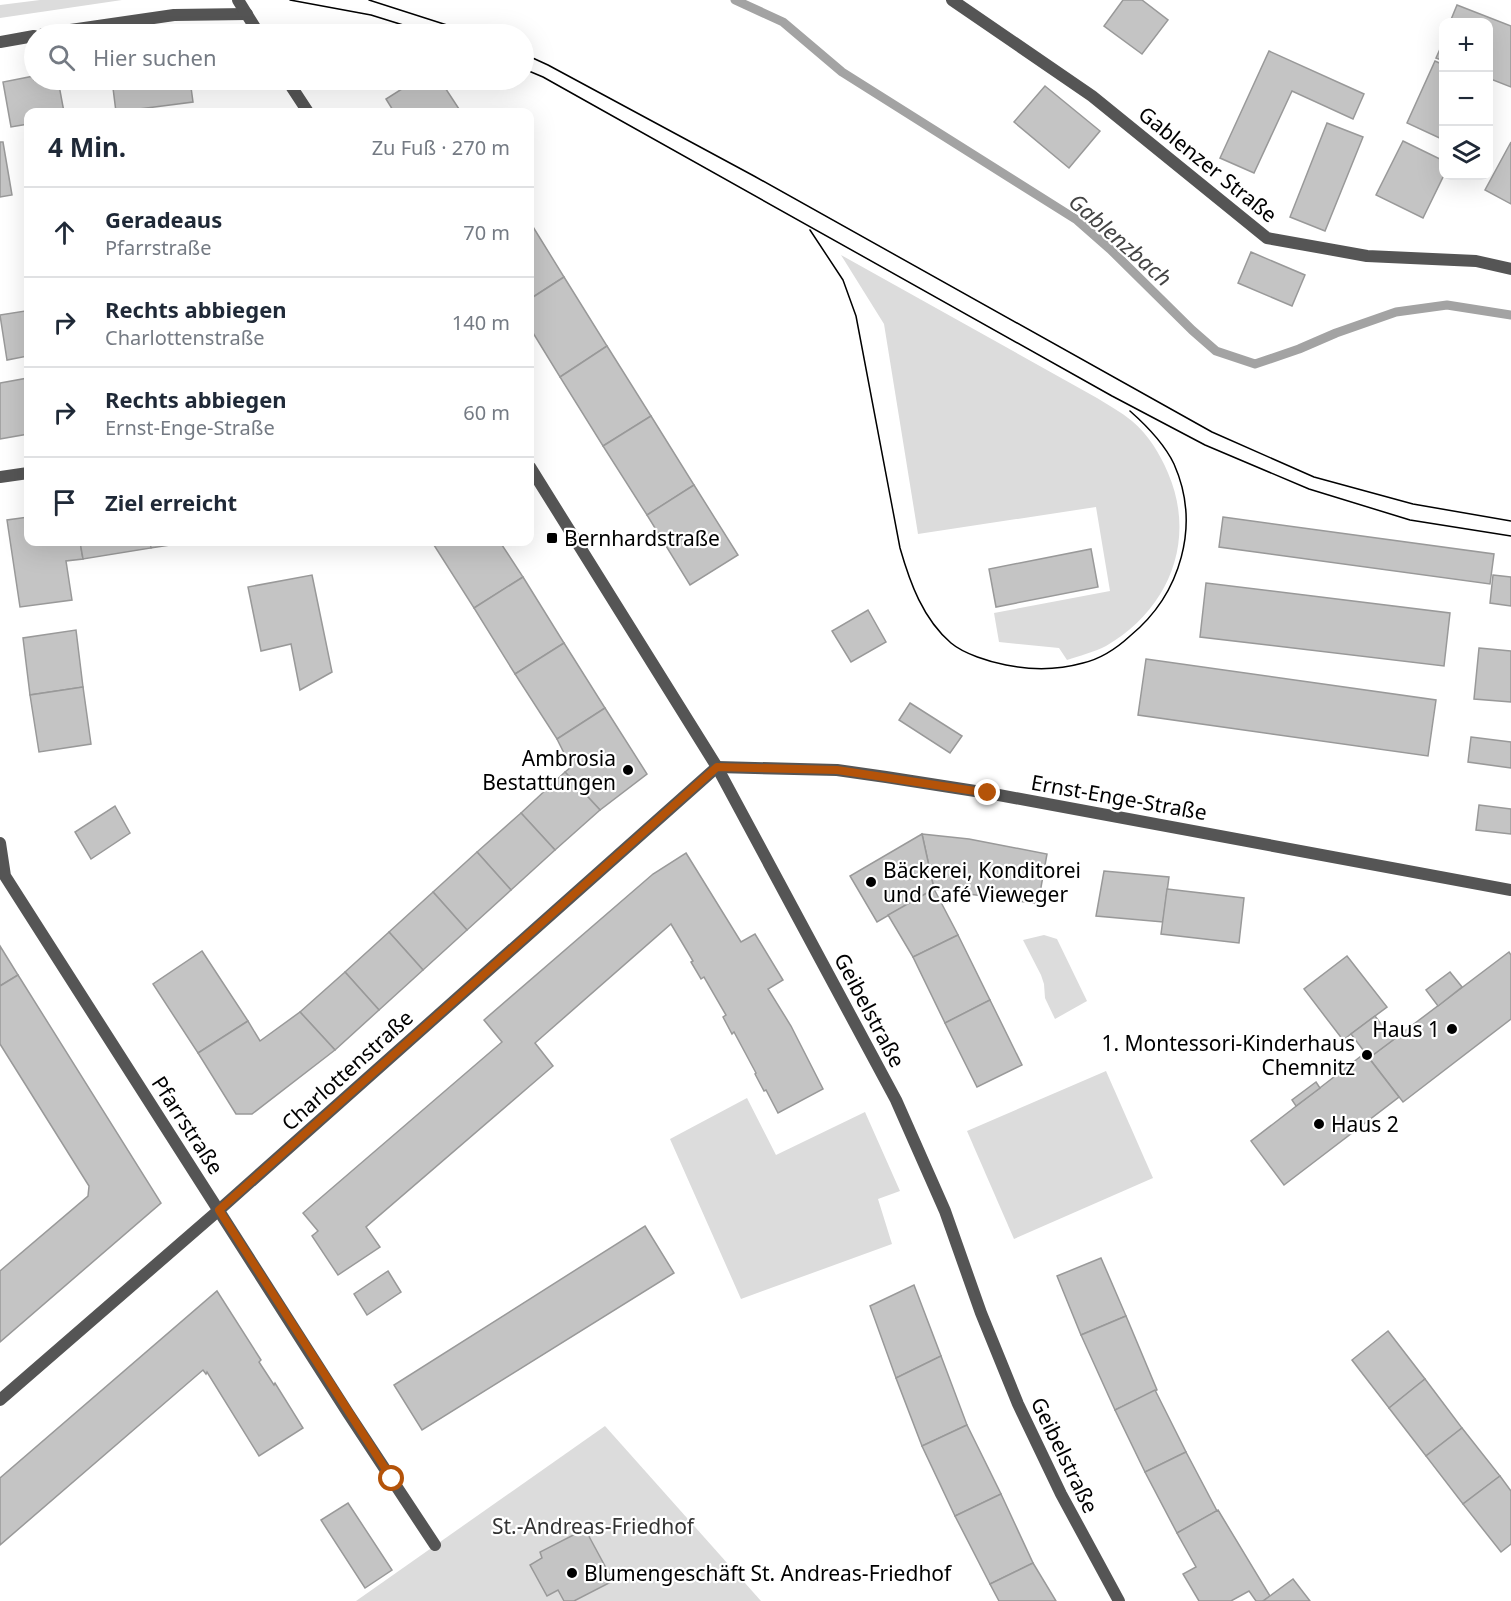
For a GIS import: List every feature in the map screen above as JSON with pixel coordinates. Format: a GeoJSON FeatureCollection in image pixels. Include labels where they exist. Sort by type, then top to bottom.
{"type":"FeatureCollection","features":[{"type":"Feature","properties":{"kind":"street"},"geometry":{"type":"LineString","coordinates":[[238,0],[253,24]]}},
{"type":"Feature","properties":{"kind":"street","name":"Gablenzer Straße"},"geometry":{"type":"LineString","coordinates":[[952,0],[1092,96],[1267,238],[1367,256],[1476,261],[1511,269]]}},
{"type":"Feature","properties":{"kind":"street"},"geometry":{"type":"LineString","coordinates":[[112,24],[174,15],[247,14]]}},
{"type":"Feature","properties":{"kind":"street"},"geometry":{"type":"LineString","coordinates":[[0,42],[24,38]]}},
{"type":"Feature","properties":{"kind":"street"},"geometry":{"type":"LineString","coordinates":[[294,90],[305,108]]}},
{"type":"Feature","properties":{"kind":"street","name":"Geibelstraße"},"geometry":{"type":"LineString","coordinates":[[534,473],[717,767],[896,1100],[945,1211],[981,1313],[1018,1404],[1061,1494],[1119,1601]]}},
{"type":"Feature","properties":{"kind":"street"},"geometry":{"type":"LineString","coordinates":[[0,477],[24,474]]}},
{"type":"Feature","properties":{"kind":"street","name":"Ernst-Enge-Straße"},"geometry":{"type":"LineString","coordinates":[[717,767],[837,770],[886,777],[988,793],[1511,890]]}},
{"type":"Feature","properties":{"kind":"street","name":"Charlottenstraße"},"geometry":{"type":"LineString","coordinates":[[0,1400],[219,1210],[717,767]]}},
{"type":"Feature","properties":{"kind":"street","name":"Pfarrstraße"},"geometry":{"type":"LineString","coordinates":[[0,843],[2,878],[435,1545]]}},
{"type":"Feature","properties":{"kind":"green space"},"geometry":{"type":"Polygon","coordinates":[[[40,0],[122,0],[0,18],[0,5],[40,0]]]}},
{"type":"Feature","properties":{"kind":"green space"},"geometry":{"type":"Polygon","coordinates":[[[841,255],[1097,398],[1132,421],[1148,438],[1165,466],[1176,498],[1179,523],[1178,548],[1161,593],[1128,631],[1106,646],[1067,660],[1059,648],[999,642],[994,613],[1110,591],[1096,507],[918,534],[884,324],[841,255]]]}},
{"type":"Feature","properties":{"kind":"green space"},"geometry":{"type":"Polygon","coordinates":[[[1044,935],[1057,939],[1087,1001],[1055,1019],[1045,998],[1041,975],[1023,940],[1044,935]]]}},
{"type":"Feature","properties":{"kind":"green space"},"geometry":{"type":"Polygon","coordinates":[[[1106,1071],[1153,1178],[1014,1239],[967,1131],[1106,1071]]]}},
{"type":"Feature","properties":{"kind":"green space"},"geometry":{"type":"Polygon","coordinates":[[[747,1098],[776,1155],[865,1112],[900,1191],[878,1199],[892,1244],[741,1299],[670,1139],[747,1098]]]}},
{"type":"Feature","properties":{"kind":"green space","name":"St.-Andreas-Friedhof"},"geometry":{"type":"Polygon","coordinates":[[[605,1426],[761,1601],[356,1601],[605,1426]]]}},
{"type":"Feature","properties":{"kind":"building"},"geometry":{"type":"Polygon","coordinates":[[[1123,0],[1142,0],[1168,20],[1142,54],[1104,26],[1123,0]]]}},
{"type":"Feature","properties":{"kind":"building"},"geometry":{"type":"Polygon","coordinates":[[[1457,5],[1490,18],[1452,18],[1457,5]]]}},
{"type":"Feature","properties":{"kind":"building"},"geometry":{"type":"Polygon","coordinates":[[[1493,19],[1511,26],[1511,87],[1493,80],[1493,19]]]}},
{"type":"Feature","properties":{"kind":"building"},"geometry":{"type":"Polygon","coordinates":[[[1269,51],[1364,94],[1353,119],[1292,91],[1254,173],[1220,158],[1269,51]]]}},
{"type":"Feature","properties":{"kind":"building"},"geometry":{"type":"Polygon","coordinates":[[[1435,61],[1439,63],[1439,138],[1407,123],[1435,61]]]}},
{"type":"Feature","properties":{"kind":"building"},"geometry":{"type":"Polygon","coordinates":[[[24,78],[24,90],[60,90],[63,108],[24,108],[24,125],[11,127],[3,82],[24,78]]]}},
{"type":"Feature","properties":{"kind":"building"},"geometry":{"type":"Polygon","coordinates":[[[1045,86],[1100,131],[1069,168],[1014,122],[1045,86]]]}},
{"type":"Feature","properties":{"kind":"building"},"geometry":{"type":"Polygon","coordinates":[[[113,90],[191,90],[193,102],[147,108],[116,108],[113,90]]]}},
{"type":"Feature","properties":{"kind":"building"},"geometry":{"type":"Polygon","coordinates":[[[400,90],[447,90],[458,108],[392,108],[386,99],[400,90]]]}},
{"type":"Feature","properties":{"kind":"building"},"geometry":{"type":"Polygon","coordinates":[[[1327,123],[1363,137],[1325,231],[1290,217],[1327,123]]]}},
{"type":"Feature","properties":{"kind":"building"},"geometry":{"type":"Polygon","coordinates":[[[1403,141],[1439,159],[1439,180],[1442,180],[1423,218],[1376,195],[1403,141]]]}},
{"type":"Feature","properties":{"kind":"building"},"geometry":{"type":"Polygon","coordinates":[[[0,142],[3,142],[12,195],[0,197],[0,142]]]}},
{"type":"Feature","properties":{"kind":"building"},"geometry":{"type":"Polygon","coordinates":[[[1511,142],[1511,204],[1485,190],[1490,180],[1493,180],[1493,175],[1511,142]]]}},
{"type":"Feature","properties":{"kind":"building"},"geometry":{"type":"Polygon","coordinates":[[[534,228],[564,277],[534,296],[534,228]]]}},
{"type":"Feature","properties":{"kind":"building"},"geometry":{"type":"Polygon","coordinates":[[[1251,252],[1305,275],[1292,306],[1238,283],[1251,252]]]}},
{"type":"Feature","properties":{"kind":"building"},"geometry":{"type":"Polygon","coordinates":[[[564,277],[607,346],[560,377],[534,335],[534,296],[564,277]]]}},
{"type":"Feature","properties":{"kind":"building"},"geometry":{"type":"Polygon","coordinates":[[[24,311],[24,357],[7,360],[0,315],[24,311]]]}},
{"type":"Feature","properties":{"kind":"building"},"geometry":{"type":"Polygon","coordinates":[[[607,346],[651,416],[603,446],[560,377],[607,346]]]}},
{"type":"Feature","properties":{"kind":"building"},"geometry":{"type":"Polygon","coordinates":[[[24,379],[24,435],[0,439],[0,383],[24,379]]]}},
{"type":"Feature","properties":{"kind":"building"},"geometry":{"type":"Polygon","coordinates":[[[651,416],[694,485],[647,515],[603,446],[651,416]]]}},
{"type":"Feature","properties":{"kind":"building"},"geometry":{"type":"Polygon","coordinates":[[[694,485],[738,555],[690,585],[647,515],[694,485]]]}},
{"type":"Feature","properties":{"kind":"building"},"geometry":{"type":"Polygon","coordinates":[[[1223,517],[1494,554],[1490,584],[1219,547],[1223,517]]]}},
{"type":"Feature","properties":{"kind":"building"},"geometry":{"type":"Polygon","coordinates":[[[24,518],[24,546],[81,546],[83,559],[66,561],[72,600],[20,607],[7,520],[24,518]]]}},
{"type":"Feature","properties":{"kind":"building"},"geometry":{"type":"Polygon","coordinates":[[[81,546],[151,546],[151,548],[83,559],[81,546]]]}},
{"type":"Feature","properties":{"kind":"building"},"geometry":{"type":"Polygon","coordinates":[[[435,546],[503,546],[523,577],[474,608],[435,546]]]}},
{"type":"Feature","properties":{"kind":"building"},"geometry":{"type":"Polygon","coordinates":[[[1091,549],[1098,587],[996,607],[989,569],[1091,549]]]}},
{"type":"Feature","properties":{"kind":"building"},"geometry":{"type":"Polygon","coordinates":[[[312,575],[332,672],[300,690],[291,644],[261,651],[248,587],[312,575]]]}},
{"type":"Feature","properties":{"kind":"building"},"geometry":{"type":"Polygon","coordinates":[[[1493,575],[1511,577],[1511,606],[1490,603],[1493,575]]]}},
{"type":"Feature","properties":{"kind":"building"},"geometry":{"type":"Polygon","coordinates":[[[523,577],[564,643],[515,674],[474,608],[523,577]]]}},
{"type":"Feature","properties":{"kind":"building"},"geometry":{"type":"Polygon","coordinates":[[[1206,583],[1450,613],[1444,666],[1200,637],[1206,583]]]}},
{"type":"Feature","properties":{"kind":"building"},"geometry":{"type":"Polygon","coordinates":[[[868,610],[886,642],[851,662],[832,631],[868,610]]]}},
{"type":"Feature","properties":{"kind":"building"},"geometry":{"type":"Polygon","coordinates":[[[76,630],[83,687],[30,695],[23,638],[76,630]]]}},
{"type":"Feature","properties":{"kind":"building"},"geometry":{"type":"Polygon","coordinates":[[[564,643],[605,708],[557,739],[515,674],[564,643]]]}},
{"type":"Feature","properties":{"kind":"building"},"geometry":{"type":"Polygon","coordinates":[[[1479,648],[1511,651],[1511,702],[1474,699],[1479,648]]]}},
{"type":"Feature","properties":{"kind":"building"},"geometry":{"type":"Polygon","coordinates":[[[1146,659],[1436,700],[1428,756],[1138,715],[1146,659]]]}},
{"type":"Feature","properties":{"kind":"building"},"geometry":{"type":"Polygon","coordinates":[[[83,687],[91,744],[39,752],[30,695],[83,687]]]}},
{"type":"Feature","properties":{"kind":"building"},"geometry":{"type":"Polygon","coordinates":[[[910,703],[962,736],[950,753],[899,720],[910,703]]]}},
{"type":"Feature","properties":{"kind":"building"},"geometry":{"type":"Polygon","coordinates":[[[605,708],[647,774],[600,810],[565,772],[571,767],[557,739],[605,708]]]}},
{"type":"Feature","properties":{"kind":"building"},"geometry":{"type":"Polygon","coordinates":[[[1471,737],[1511,742],[1511,768],[1468,762],[1471,737]]]}},
{"type":"Feature","properties":{"kind":"building"},"geometry":{"type":"Polygon","coordinates":[[[565,772],[600,810],[555,850],[521,813],[565,772]]]}},
{"type":"Feature","properties":{"kind":"building"},"geometry":{"type":"Polygon","coordinates":[[[1479,805],[1511,809],[1511,834],[1476,830],[1479,805]]]}},
{"type":"Feature","properties":{"kind":"building"},"geometry":{"type":"Polygon","coordinates":[[[115,806],[130,833],[91,859],[75,832],[115,806]]]}},
{"type":"Feature","properties":{"kind":"building"},"geometry":{"type":"Polygon","coordinates":[[[521,813],[555,850],[511,890],[477,852],[521,813]]]}},
{"type":"Feature","properties":{"kind":"building"},"geometry":{"type":"Polygon","coordinates":[[[922,834],[969,839],[1047,854],[1038,904],[934,889],[922,834]]]}},
{"type":"Feature","properties":{"kind":"building"},"geometry":{"type":"Polygon","coordinates":[[[922,834],[934,889],[877,922],[850,876],[922,834]]]}},
{"type":"Feature","properties":{"kind":"building"},"geometry":{"type":"Polygon","coordinates":[[[477,852],[511,890],[467,930],[433,892],[477,852]]]}},
{"type":"Feature","properties":{"kind":"building"},"geometry":{"type":"Polygon","coordinates":[[[686,853],[741,942],[755,934],[783,980],[768,989],[791,1026],[823,1089],[778,1113],[766,1090],[764,1091],[734,1032],[732,1034],[723,1017],[726,1015],[704,977],[701,979],[671,924],[535,1043],[553,1066],[366,1227],[380,1247],[338,1275],[312,1236],[318,1231],[303,1213],[502,1042],[484,1020],[653,874],[686,853]]]}},
{"type":"Feature","properties":{"kind":"building"},"geometry":{"type":"Polygon","coordinates":[[[1104,871],[1169,877],[1163,922],[1096,916],[1104,871]]]}},
{"type":"Feature","properties":{"kind":"building"},"geometry":{"type":"Polygon","coordinates":[[[934,889],[958,935],[913,957],[888,915],[934,889]]]}},
{"type":"Feature","properties":{"kind":"building"},"geometry":{"type":"Polygon","coordinates":[[[1167,889],[1244,898],[1239,943],[1161,934],[1167,889]]]}},
{"type":"Feature","properties":{"kind":"building"},"geometry":{"type":"Polygon","coordinates":[[[433,892],[467,930],[423,970],[389,932],[433,892]]]}},
{"type":"Feature","properties":{"kind":"building"},"geometry":{"type":"Polygon","coordinates":[[[389,932],[423,970],[379,1010],[345,972],[389,932]]]}},
{"type":"Feature","properties":{"kind":"building"},"geometry":{"type":"Polygon","coordinates":[[[958,935],[990,1000],[945,1023],[913,957],[958,935]]]}},
{"type":"Feature","properties":{"kind":"building"},"geometry":{"type":"Polygon","coordinates":[[[0,946],[18,975],[0,986],[0,946]]]}},
{"type":"Feature","properties":{"kind":"building"},"geometry":{"type":"Polygon","coordinates":[[[202,951],[248,1021],[198,1053],[153,984],[202,951]]]}},
{"type":"Feature","properties":{"kind":"building","name":"Haus 1"},"geometry":{"type":"Polygon","coordinates":[[[1509,952],[1511,955],[1511,1019],[1403,1102],[1369,1058],[1509,952]]]}},
{"type":"Feature","properties":{"kind":"building"},"geometry":{"type":"Polygon","coordinates":[[[1347,956],[1387,1007],[1343,1040],[1304,989],[1347,956]]]}},
{"type":"Feature","properties":{"kind":"building"},"geometry":{"type":"Polygon","coordinates":[[[345,972],[379,1010],[335,1050],[300,1012],[345,972]]]}},
{"type":"Feature","properties":{"kind":"building"},"geometry":{"type":"Polygon","coordinates":[[[1450,972],[1462,987],[1438,1006],[1426,990],[1450,972]]]}},
{"type":"Feature","properties":{"kind":"building"},"geometry":{"type":"Polygon","coordinates":[[[18,975],[161,1203],[0,1342],[0,1271],[88,1196],[89,1186],[0,1044],[0,986],[18,975]]]}},
{"type":"Feature","properties":{"kind":"building"},"geometry":{"type":"Polygon","coordinates":[[[990,1000],[1022,1065],[977,1087],[945,1023],[990,1000]]]}},
{"type":"Feature","properties":{"kind":"building"},"geometry":{"type":"Polygon","coordinates":[[[300,1012],[335,1050],[252,1114],[236,1114],[198,1053],[248,1021],[260,1041],[300,1012]]]}},
{"type":"Feature","properties":{"kind":"building"},"geometry":{"type":"Polygon","coordinates":[[[1375,1016],[1393,1040],[1369,1058],[1351,1034],[1375,1016]]]}},
{"type":"Feature","properties":{"kind":"building","name":"Haus 2"},"geometry":{"type":"Polygon","coordinates":[[[1365,1053],[1399,1097],[1284,1185],[1251,1141],[1365,1053]]]}},
{"type":"Feature","properties":{"kind":"building"},"geometry":{"type":"Polygon","coordinates":[[[1316,1082],[1320,1088],[1296,1106],[1292,1100],[1316,1082]]]}},
{"type":"Feature","properties":{"kind":"building"},"geometry":{"type":"Polygon","coordinates":[[[645,1226],[674,1273],[422,1430],[394,1385],[645,1226]]]}},
{"type":"Feature","properties":{"kind":"building"},"geometry":{"type":"Polygon","coordinates":[[[1101,1258],[1126,1316],[1081,1335],[1057,1276],[1101,1258]]]}},
{"type":"Feature","properties":{"kind":"building"},"geometry":{"type":"Polygon","coordinates":[[[388,1271],[401,1292],[367,1315],[354,1294],[388,1271]]]}},
{"type":"Feature","properties":{"kind":"building"},"geometry":{"type":"Polygon","coordinates":[[[914,1285],[941,1356],[896,1378],[870,1306],[914,1285]]]}},
{"type":"Feature","properties":{"kind":"building"},"geometry":{"type":"Polygon","coordinates":[[[217,1291],[261,1360],[259,1362],[303,1428],[259,1456],[207,1372],[206,1374],[203,1370],[0,1545],[0,1478],[217,1291]]]}},
{"type":"Feature","properties":{"kind":"building"},"geometry":{"type":"Polygon","coordinates":[[[1126,1316],[1157,1390],[1115,1410],[1081,1335],[1126,1316]]]}},
{"type":"Feature","properties":{"kind":"building"},"geometry":{"type":"Polygon","coordinates":[[[1388,1331],[1425,1379],[1389,1408],[1352,1360],[1388,1331]]]}},
{"type":"Feature","properties":{"kind":"building"},"geometry":{"type":"Polygon","coordinates":[[[941,1356],[967,1425],[922,1446],[896,1378],[941,1356]]]}},
{"type":"Feature","properties":{"kind":"building"},"geometry":{"type":"Polygon","coordinates":[[[1425,1379],[1462,1428],[1426,1456],[1389,1408],[1425,1379]]]}},
{"type":"Feature","properties":{"kind":"building"},"geometry":{"type":"Polygon","coordinates":[[[1155,1390],[1186,1452],[1145,1472],[1115,1410],[1155,1390]]]}},
{"type":"Feature","properties":{"kind":"building"},"geometry":{"type":"Polygon","coordinates":[[[967,1425],[1001,1494],[955,1516],[922,1446],[967,1425]]]}},
{"type":"Feature","properties":{"kind":"building"},"geometry":{"type":"Polygon","coordinates":[[[1462,1428],[1500,1476],[1463,1504],[1426,1456],[1462,1428]]]}},
{"type":"Feature","properties":{"kind":"building"},"geometry":{"type":"Polygon","coordinates":[[[1186,1452],[1217,1511],[1177,1533],[1145,1472],[1186,1452]]]}},
{"type":"Feature","properties":{"kind":"building"},"geometry":{"type":"Polygon","coordinates":[[[1500,1476],[1511,1491],[1511,1544],[1501,1552],[1463,1504],[1500,1476]]]}},
{"type":"Feature","properties":{"kind":"building"},"geometry":{"type":"Polygon","coordinates":[[[1001,1494],[1033,1563],[990,1584],[955,1516],[1001,1494]]]}},
{"type":"Feature","properties":{"kind":"building"},"geometry":{"type":"Polygon","coordinates":[[[348,1503],[392,1570],[365,1588],[321,1520],[348,1503]]]}},
{"type":"Feature","properties":{"kind":"building"},"geometry":{"type":"Polygon","coordinates":[[[1218,1510],[1270,1596],[1263,1601],[1256,1601],[1249,1591],[1231,1601],[1199,1601],[1183,1574],[1196,1567],[1177,1533],[1218,1510]]]}},
{"type":"Feature","properties":{"kind":"building","name":"Blumengeschäft St. Andreas-Friedhof"},"geometry":{"type":"Polygon","coordinates":[[[585,1529],[613,1581],[574,1601],[564,1601],[558,1590],[547,1596],[530,1565],[542,1558],[540,1552],[585,1529]]]}},
{"type":"Feature","properties":{"kind":"building"},"geometry":{"type":"Polygon","coordinates":[[[1033,1563],[1056,1601],[999,1601],[990,1584],[1033,1563]]]}},
{"type":"Feature","properties":{"kind":"building"},"geometry":{"type":"Polygon","coordinates":[[[1293,1579],[1310,1601],[1263,1601],[1270,1596],[1293,1579]]]}},
{"type":"Feature","properties":{"kind":"waterway","name":"Gablenzbach"},"geometry":{"type":"LineString","coordinates":[[735,0],[783,22],[842,72],[1077,220],[1216,351],[1255,364],[1396,312],[1447,305],[1511,315]]}},
{"type":"Feature","properties":{"kind":"tram line"},"geometry":{"type":"LineString","coordinates":[[290,0],[371,15],[400,24]]}},
{"type":"Feature","properties":{"kind":"tram line"},"geometry":{"type":"LineString","coordinates":[[369,0],[444,24]]}},
{"type":"Feature","properties":{"kind":"tram line"},"geometry":{"type":"LineString","coordinates":[[534,59],[754,176],[1212,432],[1314,477],[1413,504],[1511,521]]}},
{"type":"Feature","properties":{"kind":"tram line"},"geometry":{"type":"LineString","coordinates":[[534,73],[1112,396],[1205,445],[1309,489],[1410,520],[1511,536]]}},
{"type":"Feature","properties":{"kind":"tram line"},"geometry":{"type":"LineString","coordinates":[[810,230],[843,280],[856,316],[900,548],[908,574],[925,612],[941,633],[963,651],[992,662],[1025,668],[1054,668],[1083,663],[1114,649],[1148,619],[1162,600],[1181,557],[1186,511],[1182,487],[1174,464],[1165,449],[1130,411]]}},
{"type":"Feature","properties":{"kind":"place","name":"Bernhardstraße"},"geometry":{"type":"Point","coordinates":[552,538]}},
{"type":"Feature","properties":{"kind":"place","name":"Ambrosia Bestattungen"},"geometry":{"type":"Point","coordinates":[628,770]}},
{"type":"Feature","properties":{"kind":"place","name":"Bäckerei, Konditorei und Café Vieweger"},"geometry":{"type":"Point","coordinates":[871,882]}},
{"type":"Feature","properties":{"kind":"place","name":"Haus 1"},"geometry":{"type":"Point","coordinates":[1452,1029]}},
{"type":"Feature","properties":{"kind":"place","name":"1. Montessori-Kinderhaus Chemnitz"},"geometry":{"type":"Point","coordinates":[1367,1055]}},
{"type":"Feature","properties":{"kind":"place","name":"Haus 2"},"geometry":{"type":"Point","coordinates":[1319,1124]}},
{"type":"Feature","properties":{"kind":"place","name":"Blumengeschäft St. Andreas-Friedhof"},"geometry":{"type":"Point","coordinates":[572,1573]}},
{"type":"Feature","properties":{"kind":"route"},"geometry":{"type":"LineString","coordinates":[[392,1479],[219,1210],[717,767],[837,770],[988,793]]}}]}
